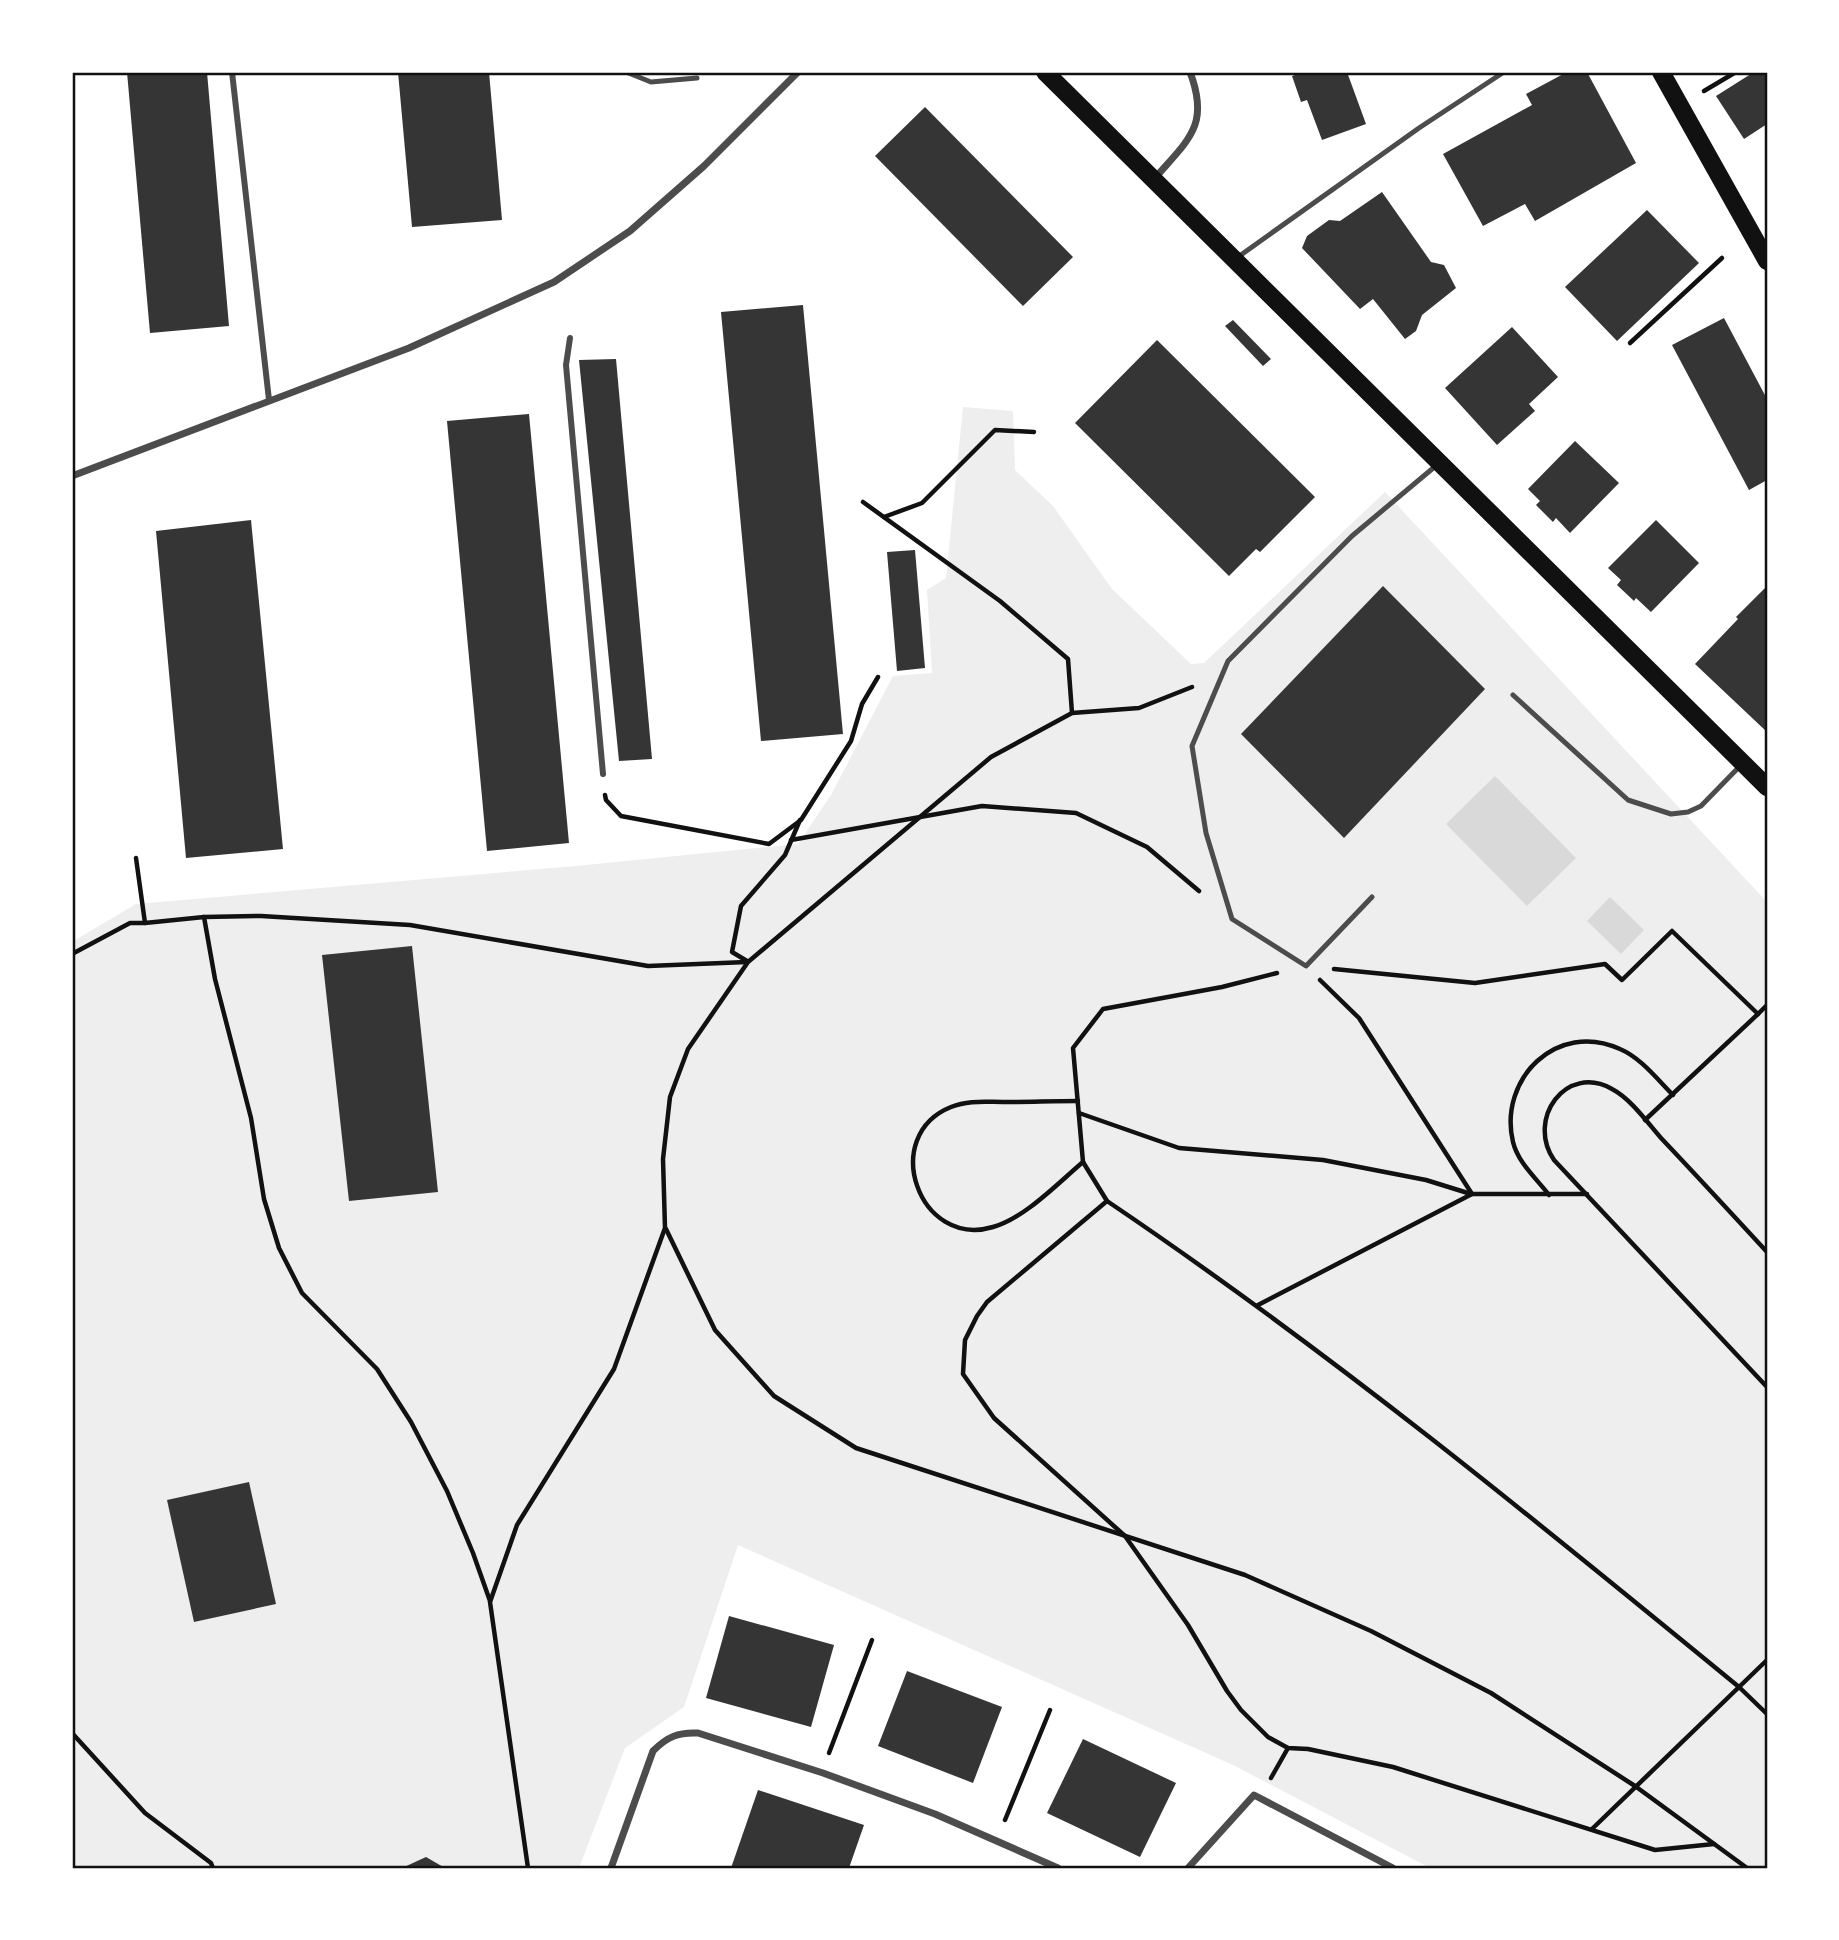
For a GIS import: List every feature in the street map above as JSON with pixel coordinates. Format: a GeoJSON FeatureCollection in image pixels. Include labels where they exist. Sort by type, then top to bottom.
{"type":"FeatureCollection","features":[{"type":"Feature","properties":{"kind":"main road"},"geometry":{"type":"LineString","coordinates":[[1045,72],[1767,787]]}},
{"type":"Feature","properties":{"kind":"main road"},"geometry":{"type":"LineString","coordinates":[[1661,72],[1767,261]]}},
{"type":"Feature","properties":{"kind":"street"},"geometry":{"type":"LineString","coordinates":[[232,72],[269,400]]}},
{"type":"Feature","properties":{"kind":"street"},"geometry":{"type":"LineString","coordinates":[[72,476],[410,348],[554,282],[630,231],[704,166],[798,72]]}},
{"type":"Feature","properties":{"kind":"street"},"geometry":{"type":"LineString","coordinates":[[1154,178],[1179,150],[1198,121],[1198,93],[1191,72]]}},
{"type":"Feature","properties":{"kind":"street"},"geometry":{"type":"LineString","coordinates":[[570,338],[566,365],[603,774]]}},
{"type":"Feature","properties":{"kind":"street"},"geometry":{"type":"LineString","coordinates":[[611,1868],[653,1751],[673,1735],[698,1733],[934,1814],[1058,1868]]}},
{"type":"Feature","properties":{"kind":"street"},"geometry":{"type":"LineString","coordinates":[[1188,1868],[1254,1795],[1394,1868]]}},
{"type":"Feature","properties":{"kind":"lane"},"geometry":{"type":"LineString","coordinates":[[626,72],[651,82],[697,78]]}},
{"type":"Feature","properties":{"kind":"lane"},"geometry":{"type":"LineString","coordinates":[[1235,258],[1419,128],[1504,72]]}},
{"type":"Feature","properties":{"kind":"lane"},"geometry":{"type":"LineString","coordinates":[[1372,897],[1306,966],[1232,919],[1206,833],[1192,746],[1228,661],[1352,536],[1441,462]]}},
{"type":"Feature","properties":{"kind":"lane"},"geometry":{"type":"LineString","coordinates":[[1513,695],[1628,800],[1671,814],[1688,812],[1701,806],[1743,762]]}},
{"type":"Feature","properties":{"kind":"path"},"geometry":{"type":"LineString","coordinates":[[1703,92],[1736,72]]}},
{"type":"Feature","properties":{"kind":"path"},"geometry":{"type":"LineString","coordinates":[[1630,343],[1722,258]]}},
{"type":"Feature","properties":{"kind":"path"},"geometry":{"type":"LineString","coordinates":[[883,517],[922,503],[995,430],[1034,432]]}},
{"type":"Feature","properties":{"kind":"path"},"geometry":{"type":"LineString","coordinates":[[863,502],[1000,601],[1068,659],[1072,713]]}},
{"type":"Feature","properties":{"kind":"path"},"geometry":{"type":"LineString","coordinates":[[490,1602],[517,1525],[614,1369],[665,1227],[663,1158],[670,1097],[688,1049],[748,962],[991,757],[1072,713],[1139,708],[1198,685],[1228,661]]}},
{"type":"Feature","properties":{"kind":"path"},"geometry":{"type":"LineString","coordinates":[[748,962],[732,952],[741,906],[785,855],[800,820],[851,741],[862,704],[878,677]]}},
{"type":"Feature","properties":{"kind":"path"},"geometry":{"type":"LineString","coordinates":[[603,774],[606,800],[621,816],[769,844],[800,820]]}},
{"type":"Feature","properties":{"kind":"path"},"geometry":{"type":"LineString","coordinates":[[791,841],[982,806],[1076,813],[1147,848],[1232,919]]}},
{"type":"Feature","properties":{"kind":"path"},"geometry":{"type":"LineString","coordinates":[[136,858],[145,923]]}},
{"type":"Feature","properties":{"kind":"path"},"geometry":{"type":"LineString","coordinates":[[72,954],[130,923],[261,916],[410,925],[648,966],[748,962]]}},
{"type":"Feature","properties":{"kind":"path"},"geometry":{"type":"LineString","coordinates":[[204,917],[215,979],[251,1118],[264,1199],[279,1248],[302,1293],[377,1369],[411,1422],[447,1491],[490,1602],[528,1868]]}},
{"type":"Feature","properties":{"kind":"path"},"geometry":{"type":"LineString","coordinates":[[1758,1014],[1672,931],[1622,980],[1605,964],[1475,983],[1306,966],[1222,987],[1102,1009],[1073,1048],[1083,1162],[1107,1201],[1258,1306],[1503,1493],[1739,1687],[1767,1714]]}},
{"type":"Feature","properties":{"kind":"path"},"geometry":{"type":"LineString","coordinates":[[1306,966],[1359,1018],[1472,1194]]}},
{"type":"Feature","properties":{"kind":"path"},"geometry":{"type":"LineString","coordinates":[[1645,1120],[1767,1006]]}},
{"type":"Feature","properties":{"kind":"path"},"geometry":{"type":"LineString","coordinates":[[1550,1196],[1524,1165],[1513,1146],[1509,1124],[1512,1100],[1521,1079],[1536,1061],[1569,1044],[1595,1042],[1620,1049],[1640,1062],[1672,1095]]}},
{"type":"Feature","properties":{"kind":"path"},"geometry":{"type":"LineString","coordinates":[[1767,1252],[1645,1120],[1611,1088],[1586,1083],[1571,1086],[1558,1095],[1549,1107],[1543,1122],[1543,1137],[1548,1152],[1767,1388]]}},
{"type":"Feature","properties":{"kind":"path"},"geometry":{"type":"LineString","coordinates":[[1078,1101],[976,1101],[949,1107],[925,1127],[917,1142],[913,1175],[921,1197],[935,1215],[953,1225],[972,1230],[991,1228],[1010,1221],[1083,1162]]}},
{"type":"Feature","properties":{"kind":"path"},"geometry":{"type":"LineString","coordinates":[[1079,1112],[1179,1148],[1323,1160],[1426,1180],[1472,1194],[1588,1194]]}},
{"type":"Feature","properties":{"kind":"path"},"geometry":{"type":"LineString","coordinates":[[1258,1306],[1472,1194]]}},
{"type":"Feature","properties":{"kind":"path"},"geometry":{"type":"LineString","coordinates":[[1107,1201],[988,1302],[977,1316],[965,1340],[963,1374],[994,1418],[1125,1536],[1188,1625],[1198,1646],[1241,1710],[1268,1737],[1288,1748],[1308,1749],[1393,1767],[1655,1850],[1714,1844]]}},
{"type":"Feature","properties":{"kind":"path"},"geometry":{"type":"LineString","coordinates":[[665,1227],[715,1330],[774,1396],[856,1448],[1245,1575],[1371,1631],[1491,1693],[1635,1786],[1747,1868]]}},
{"type":"Feature","properties":{"kind":"path"},"geometry":{"type":"LineString","coordinates":[[827,1760],[872,1640]]}},
{"type":"Feature","properties":{"kind":"path"},"geometry":{"type":"LineString","coordinates":[[1592,1829],[1767,1660]]}},
{"type":"Feature","properties":{"kind":"path"},"geometry":{"type":"LineString","coordinates":[[1010,1810],[1050,1710]]}},
{"type":"Feature","properties":{"kind":"path"},"geometry":{"type":"LineString","coordinates":[[72,1733],[145,1813],[211,1863],[213,1868]]}},
{"type":"Feature","properties":{"kind":"path"},"geometry":{"type":"LineString","coordinates":[[1259,1797],[1288,1748]]}},
{"type":"Feature","properties":{"kind":"shaded area"},"geometry":{"type":"Polygon","coordinates":[[[963,407],[1013,411],[1015,470],[1053,506],[1112,589],[1191,664],[1204,663],[1385,492],[1767,902],[1767,1868],[1430,1868],[1233,1765],[738,1545],[684,1707],[625,1748],[579,1868],[72,1868],[72,942],[136,904],[798,844],[831,795],[893,676],[932,673],[927,590],[946,578],[963,407]]]}},
{"type":"Feature","properties":{"kind":"shaded area"},"geometry":{"type":"Polygon","coordinates":[[[1495,776],[1576,858],[1527,906],[1446,824],[1495,776]]]}},
{"type":"Feature","properties":{"kind":"shaded area"},"geometry":{"type":"Polygon","coordinates":[[[1610,897],[1644,930],[1621,954],[1587,921],[1610,897]]]}},
{"type":"Feature","properties":{"kind":"building"},"geometry":{"type":"Polygon","coordinates":[[[127,72],[207,72],[229,326],[150,333],[127,72]]]}},
{"type":"Feature","properties":{"kind":"building"},"geometry":{"type":"Polygon","coordinates":[[[398,72],[489,72],[502,220],[412,227],[398,72]]]}},
{"type":"Feature","properties":{"kind":"building"},"geometry":{"type":"Polygon","coordinates":[[[1304,72],[1347,72],[1366,124],[1322,140],[1307,100],[1301,102],[1292,76],[1304,72]]]}},
{"type":"Feature","properties":{"kind":"building"},"geometry":{"type":"Polygon","coordinates":[[[1567,72],[1587,72],[1636,163],[1535,221],[1525,204],[1483,226],[1443,154],[1532,105],[1526,94],[1567,72]]]}},
{"type":"Feature","properties":{"kind":"building"},"geometry":{"type":"Polygon","coordinates":[[[1754,72],[1767,72],[1767,124],[1744,139],[1716,96],[1754,72]]]}},
{"type":"Feature","properties":{"kind":"building"},"geometry":{"type":"Polygon","coordinates":[[[925,107],[1073,257],[1023,306],[875,156],[925,107]]]}},
{"type":"Feature","properties":{"kind":"building"},"geometry":{"type":"Polygon","coordinates":[[[1382,192],[1431,262],[1444,265],[1456,288],[1422,315],[1416,331],[1405,339],[1373,299],[1360,309],[1302,248],[1307,236],[1329,220],[1340,221],[1382,192]]]}},
{"type":"Feature","properties":{"kind":"building"},"geometry":{"type":"Polygon","coordinates":[[[1647,210],[1699,263],[1617,341],[1565,287],[1647,210]]]}},
{"type":"Feature","properties":{"kind":"building"},"geometry":{"type":"Polygon","coordinates":[[[803,305],[843,734],[761,741],[721,312],[803,305]]]}},
{"type":"Feature","properties":{"kind":"building"},"geometry":{"type":"Polygon","coordinates":[[[1724,318],[1767,399],[1767,480],[1749,490],[1672,345],[1724,318]]]}},
{"type":"Feature","properties":{"kind":"building"},"geometry":{"type":"Polygon","coordinates":[[[1233,320],[1271,359],[1263,366],[1225,326],[1233,320]]]}},
{"type":"Feature","properties":{"kind":"building"},"geometry":{"type":"Polygon","coordinates":[[[1512,327],[1558,377],[1529,404],[1535,411],[1497,445],[1445,388],[1512,327]]]}},
{"type":"Feature","properties":{"kind":"building"},"geometry":{"type":"Polygon","coordinates":[[[1157,340],[1315,497],[1260,552],[1256,549],[1229,576],[1075,423],[1157,340]]]}},
{"type":"Feature","properties":{"kind":"building"},"geometry":{"type":"Polygon","coordinates":[[[616,359],[652,759],[619,761],[579,360],[616,359]]]}},
{"type":"Feature","properties":{"kind":"building"},"geometry":{"type":"Polygon","coordinates":[[[529,414],[569,843],[487,851],[447,421],[529,414]]]}},
{"type":"Feature","properties":{"kind":"building"},"geometry":{"type":"Polygon","coordinates":[[[1575,441],[1619,483],[1570,533],[1556,518],[1553,522],[1536,505],[1540,501],[1528,489],[1575,441]]]}},
{"type":"Feature","properties":{"kind":"building"},"geometry":{"type":"Polygon","coordinates":[[[251,520],[283,849],[186,858],[156,531],[251,520]]]}},
{"type":"Feature","properties":{"kind":"building"},"geometry":{"type":"Polygon","coordinates":[[[1656,520],[1699,563],[1651,612],[1617,585],[1621,580],[1608,568],[1656,520]]]}},
{"type":"Feature","properties":{"kind":"building"},"geometry":{"type":"Polygon","coordinates":[[[915,550],[925,668],[897,671],[887,552],[915,550]]]}},
{"type":"Feature","properties":{"kind":"building"},"geometry":{"type":"Polygon","coordinates":[[[1383,586],[1485,689],[1344,838],[1241,734],[1383,586]]]}},
{"type":"Feature","properties":{"kind":"building"},"geometry":{"type":"Polygon","coordinates":[[[1767,586],[1767,732],[1695,664],[1767,586]]]}},
{"type":"Feature","properties":{"kind":"building"},"geometry":{"type":"Polygon","coordinates":[[[412,946],[438,1192],[349,1201],[322,955],[412,946]]]}},
{"type":"Feature","properties":{"kind":"building"},"geometry":{"type":"Polygon","coordinates":[[[249,1482],[276,1604],[194,1622],[167,1500],[249,1482]]]}},
{"type":"Feature","properties":{"kind":"building"},"geometry":{"type":"Polygon","coordinates":[[[729,1616],[834,1645],[811,1727],[706,1698],[729,1616]]]}},
{"type":"Feature","properties":{"kind":"building"},"geometry":{"type":"Polygon","coordinates":[[[907,1671],[1002,1707],[973,1783],[878,1746],[907,1671]]]}},
{"type":"Feature","properties":{"kind":"building"},"geometry":{"type":"Polygon","coordinates":[[[1083,1739],[1176,1783],[1140,1857],[1047,1813],[1083,1739]]]}},
{"type":"Feature","properties":{"kind":"building"},"geometry":{"type":"Polygon","coordinates":[[[758,1790],[864,1825],[849,1868],[731,1868],[758,1790]]]}},
{"type":"Feature","properties":{"kind":"building"},"geometry":{"type":"Polygon","coordinates":[[[426,1857],[445,1868],[402,1868],[426,1857]]]}}]}
